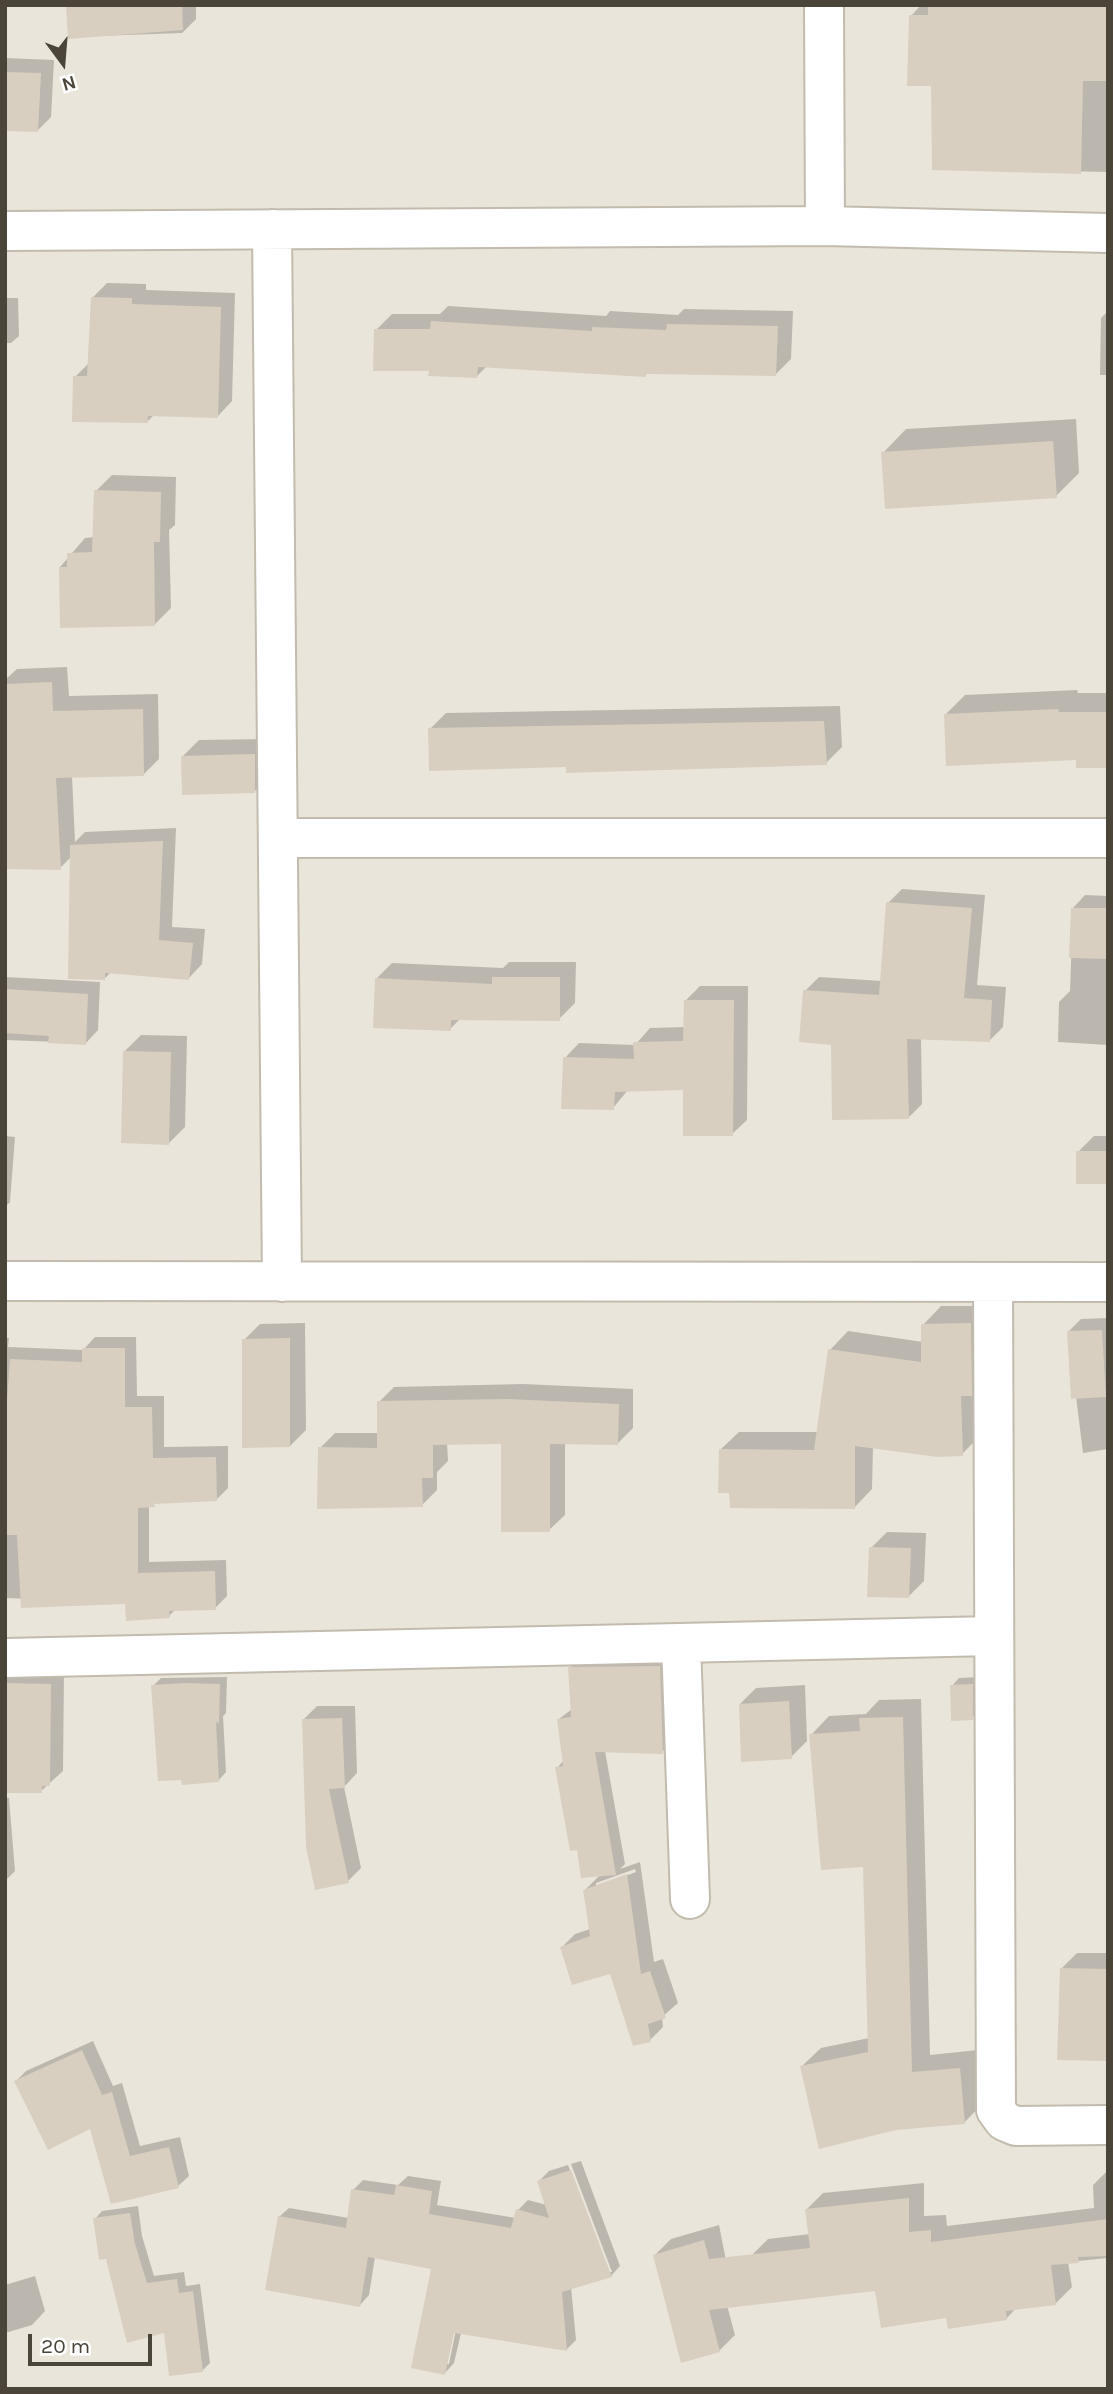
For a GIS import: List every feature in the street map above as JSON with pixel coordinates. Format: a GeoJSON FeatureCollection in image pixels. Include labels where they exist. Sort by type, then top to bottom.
{"type":"FeatureCollection","features":[{"type":"Feature","properties":{"kind":"street"},"geometry":{"type":"LineString","coordinates":[[824,5],[825,226]]}},
{"type":"Feature","properties":{"kind":"street"},"geometry":{"type":"LineString","coordinates":[[5,231],[825,226],[1108,233]]}},
{"type":"Feature","properties":{"kind":"street"},"geometry":{"type":"LineString","coordinates":[[272,229],[282,1282]]}},
{"type":"Feature","properties":{"kind":"street"},"geometry":{"type":"LineString","coordinates":[[279,838],[1108,838]]}},
{"type":"Feature","properties":{"kind":"street"},"geometry":{"type":"LineString","coordinates":[[5,1281],[1108,1282]]}},
{"type":"Feature","properties":{"kind":"street"},"geometry":{"type":"LineString","coordinates":[[993,1282],[996,2110],[1004,2121],[1016,2126],[1108,2125]]}},
{"type":"Feature","properties":{"kind":"street"},"geometry":{"type":"LineString","coordinates":[[5,1658],[993,1636]]}},
{"type":"Feature","properties":{"kind":"street"},"geometry":{"type":"LineString","coordinates":[[681,1643],[690,1899]]}},
{"type":"Feature","properties":{"kind":"shaded area"},"geometry":{"type":"Polygon","coordinates":[[[5,5],[1108,5],[1108,2389],[5,2389],[5,5]]]}},
{"type":"Feature","properties":{"kind":"building"},"geometry":{"type":"Polygon","coordinates":[[[66,5],[182,5],[183,30],[68,39],[66,5]]]}},
{"type":"Feature","properties":{"kind":"building"},"geometry":{"type":"Polygon","coordinates":[[[928,5],[1108,5],[1108,81],[1083,81],[1081,174],[932,170],[931,86],[907,86],[909,15],[928,15],[928,5]]]}},
{"type":"Feature","properties":{"kind":"building"},"geometry":{"type":"Polygon","coordinates":[[[5,72],[41,73],[38,132],[5,131],[5,72]]]}},
{"type":"Feature","properties":{"kind":"building"},"geometry":{"type":"Polygon","coordinates":[[[91,297],[132,298],[132,304],[221,307],[218,418],[148,416],[148,423],[72,422],[73,376],[87,376],[91,297]]]}},
{"type":"Feature","properties":{"kind":"building"},"geometry":{"type":"Polygon","coordinates":[[[431,321],[592,331],[592,327],[666,330],[667,324],[778,326],[776,376],[646,374],[646,377],[478,367],[477,378],[428,376],[429,371],[373,371],[374,329],[430,329],[431,321]]]}},
{"type":"Feature","properties":{"kind":"building"},"geometry":{"type":"Polygon","coordinates":[[[1053,441],[1057,498],[885,509],[881,452],[1053,441]]]}},
{"type":"Feature","properties":{"kind":"building"},"geometry":{"type":"Polygon","coordinates":[[[94,490],[161,492],[160,542],[154,542],[155,626],[60,628],[59,567],[67,567],[67,553],[92,552],[94,490]]]}},
{"type":"Feature","properties":{"kind":"building"},"geometry":{"type":"Polygon","coordinates":[[[52,682],[53,711],[143,709],[144,776],[56,778],[61,870],[5,869],[5,684],[52,682]]]}},
{"type":"Feature","properties":{"kind":"building"},"geometry":{"type":"Polygon","coordinates":[[[1058,709],[1059,712],[1108,712],[1108,768],[1076,768],[1076,760],[946,766],[944,714],[1058,709]]]}},
{"type":"Feature","properties":{"kind":"building"},"geometry":{"type":"Polygon","coordinates":[[[824,721],[827,765],[566,773],[566,767],[429,771],[428,728],[824,721]]]}},
{"type":"Feature","properties":{"kind":"building"},"geometry":{"type":"Polygon","coordinates":[[[255,754],[255,793],[182,795],[181,756],[255,754]]]}},
{"type":"Feature","properties":{"kind":"building"},"geometry":{"type":"Polygon","coordinates":[[[163,841],[159,940],[193,943],[189,980],[105,973],[105,980],[68,979],[70,845],[163,841]]]}},
{"type":"Feature","properties":{"kind":"building"},"geometry":{"type":"Polygon","coordinates":[[[886,902],[972,908],[964,998],[992,1000],[990,1042],[907,1039],[909,1119],[832,1120],[831,1045],[799,1042],[803,990],[879,995],[886,902]]]}},
{"type":"Feature","properties":{"kind":"building"},"geometry":{"type":"Polygon","coordinates":[[[1071,908],[1108,908],[1108,959],[1069,958],[1071,908]]]}},
{"type":"Feature","properties":{"kind":"building"},"geometry":{"type":"Polygon","coordinates":[[[492,977],[560,977],[560,1021],[451,1020],[451,1031],[373,1028],[375,978],[492,984],[492,977]]]}},
{"type":"Feature","properties":{"kind":"building"},"geometry":{"type":"Polygon","coordinates":[[[5,989],[88,994],[86,1045],[48,1043],[49,1036],[5,1033],[5,989]]]}},
{"type":"Feature","properties":{"kind":"building"},"geometry":{"type":"Polygon","coordinates":[[[684,1000],[734,1000],[733,1136],[683,1136],[683,1090],[615,1092],[614,1110],[561,1109],[563,1057],[634,1059],[633,1042],[683,1041],[684,1000]]]}},
{"type":"Feature","properties":{"kind":"building"},"geometry":{"type":"Polygon","coordinates":[[[123,1051],[171,1052],[169,1145],[121,1143],[123,1051]]]}},
{"type":"Feature","properties":{"kind":"building"},"geometry":{"type":"Polygon","coordinates":[[[1076,1151],[1108,1151],[1108,1184],[1076,1184],[1076,1151]]]}},
{"type":"Feature","properties":{"kind":"building"},"geometry":{"type":"Polygon","coordinates":[[[971,1323],[972,1396],[961,1396],[963,1456],[937,1457],[855,1446],[855,1509],[730,1508],[729,1493],[718,1493],[719,1449],[814,1450],[828,1349],[921,1362],[921,1324],[971,1323]]]}},
{"type":"Feature","properties":{"kind":"building"},"geometry":{"type":"Polygon","coordinates":[[[1102,1330],[1106,1397],[1071,1399],[1067,1331],[1102,1330]]]}},
{"type":"Feature","properties":{"kind":"building"},"geometry":{"type":"Polygon","coordinates":[[[290,1338],[290,1447],[242,1448],[242,1339],[290,1338]]]}},
{"type":"Feature","properties":{"kind":"building"},"geometry":{"type":"Polygon","coordinates":[[[82,1348],[125,1348],[125,1407],[152,1407],[153,1458],[216,1457],[217,1501],[154,1504],[155,1507],[138,1508],[138,1573],[215,1571],[216,1610],[169,1611],[170,1618],[126,1621],[125,1604],[21,1608],[17,1535],[5,1535],[5,1430],[10,1359],[82,1362],[82,1348]]]}},
{"type":"Feature","properties":{"kind":"building"},"geometry":{"type":"Polygon","coordinates":[[[507,1399],[619,1404],[618,1445],[550,1444],[550,1532],[501,1532],[501,1444],[433,1445],[433,1478],[422,1478],[423,1507],[317,1509],[318,1447],[377,1448],[377,1401],[507,1399]]]}},
{"type":"Feature","properties":{"kind":"building"},"geometry":{"type":"Polygon","coordinates":[[[869,1547],[911,1548],[909,1598],[867,1597],[869,1547]]]}},
{"type":"Feature","properties":{"kind":"building"},"geometry":{"type":"Polygon","coordinates":[[[660,1666],[663,1754],[595,1752],[616,1875],[581,1878],[577,1850],[570,1851],[555,1767],[563,1766],[557,1719],[571,1717],[568,1667],[660,1666]]]}},
{"type":"Feature","properties":{"kind":"building"},"geometry":{"type":"Polygon","coordinates":[[[5,1683],[51,1684],[50,1786],[42,1786],[42,1793],[5,1793],[5,1683]]]}},
{"type":"Feature","properties":{"kind":"building"},"geometry":{"type":"Polygon","coordinates":[[[220,1684],[219,1723],[216,1722],[219,1782],[182,1785],[181,1780],[158,1781],[151,1685],[220,1684]]]}},
{"type":"Feature","properties":{"kind":"building"},"geometry":{"type":"Polygon","coordinates":[[[973,1684],[973,1720],[951,1721],[950,1685],[973,1684]]]}},
{"type":"Feature","properties":{"kind":"building"},"geometry":{"type":"Polygon","coordinates":[[[789,1701],[792,1759],[741,1762],[739,1704],[789,1701]]]}},
{"type":"Feature","properties":{"kind":"building"},"geometry":{"type":"Polygon","coordinates":[[[903,1717],[912,2072],[960,2068],[965,2124],[896,2130],[819,2149],[800,2066],[868,2052],[863,1867],[821,1870],[809,1734],[860,1731],[859,1718],[903,1717]]]}},
{"type":"Feature","properties":{"kind":"building"},"geometry":{"type":"Polygon","coordinates":[[[342,1718],[345,1788],[329,1789],[349,1883],[315,1890],[306,1847],[302,1719],[342,1718]]]}},
{"type":"Feature","properties":{"kind":"building"},"geometry":{"type":"Polygon","coordinates":[[[627,1874],[641,1974],[650,1971],[666,2018],[648,2024],[651,2042],[633,2046],[610,1974],[572,1985],[560,1947],[590,1936],[583,1890],[627,1874]]]}},
{"type":"Feature","properties":{"kind":"building"},"geometry":{"type":"Polygon","coordinates":[[[1060,1968],[1108,1969],[1108,2061],[1057,2060],[1060,1968]]]}},
{"type":"Feature","properties":{"kind":"building"},"geometry":{"type":"Polygon","coordinates":[[[82,2050],[102,2095],[112,2092],[130,2156],[169,2147],[179,2188],[111,2204],[90,2129],[48,2150],[14,2081],[82,2050]]]}},
{"type":"Feature","properties":{"kind":"building"},"geometry":{"type":"Polygon","coordinates":[[[571,2170],[612,2277],[562,2292],[567,2351],[454,2333],[445,2375],[411,2368],[431,2269],[368,2257],[360,2307],[265,2290],[278,2216],[346,2228],[351,2189],[394,2195],[396,2185],[432,2191],[429,2214],[511,2228],[516,2209],[549,2218],[537,2181],[571,2170]]]}},
{"type":"Feature","properties":{"kind":"building"},"geometry":{"type":"Polygon","coordinates":[[[909,2198],[909,2232],[931,2230],[931,2242],[1108,2219],[1108,2256],[1078,2257],[1079,2263],[1051,2265],[1056,2305],[1006,2311],[1007,2320],[948,2329],[946,2318],[881,2328],[875,2291],[709,2310],[720,2352],[681,2363],[653,2255],[704,2240],[709,2259],[810,2248],[805,2209],[909,2198]]]}},
{"type":"Feature","properties":{"kind":"building"},"geometry":{"type":"Polygon","coordinates":[[[130,2213],[135,2244],[147,2283],[177,2279],[179,2293],[193,2291],[203,2372],[169,2376],[164,2333],[127,2343],[106,2259],[99,2260],[93,2218],[130,2213]]]}}]}
